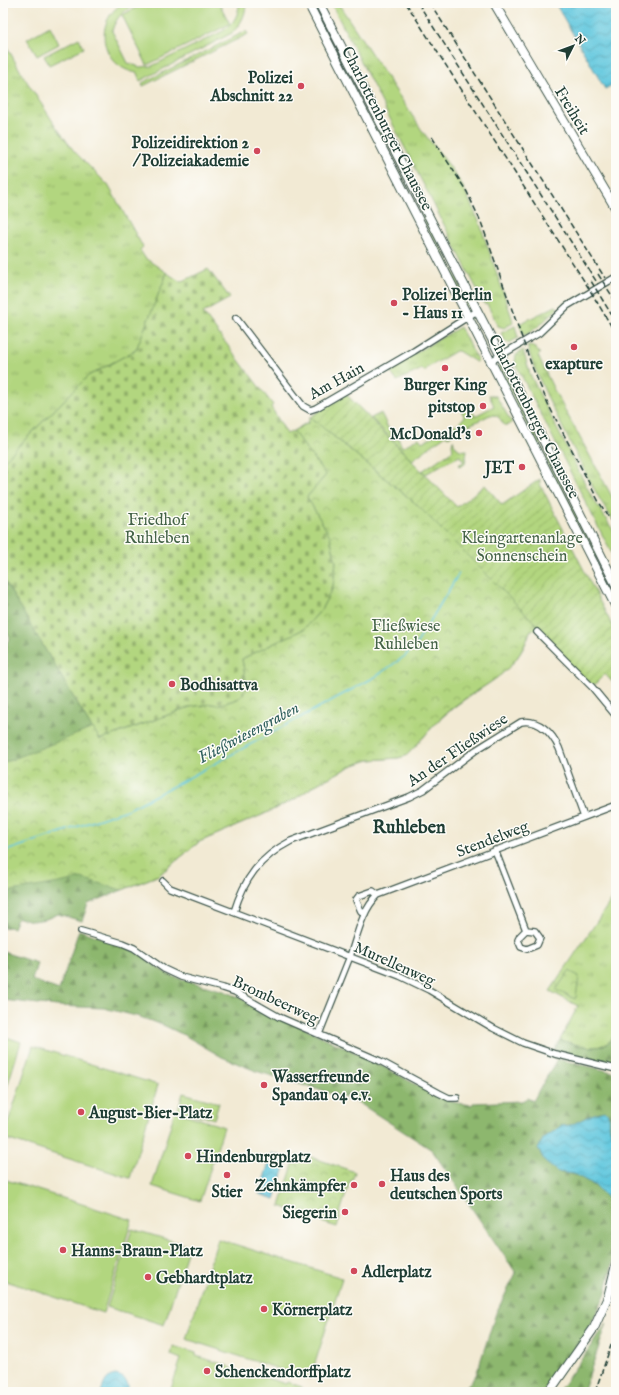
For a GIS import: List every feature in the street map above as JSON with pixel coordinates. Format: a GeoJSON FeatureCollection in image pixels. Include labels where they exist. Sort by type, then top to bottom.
{"type":"FeatureCollection","features":[{"type":"Feature","properties":{"kind":"main road","name":"Charlottenburger Chaussee"},"geometry":{"type":"LineString","coordinates":[[308,3],[616,607]]}},
{"type":"Feature","properties":{"kind":"main road","name":"Charlottenburger Chaussee"},"geometry":{"type":"LineString","coordinates":[[320,3],[616,585]]}},
{"type":"Feature","properties":{"kind":"main road","name":"Freiheit"},"geometry":{"type":"LineString","coordinates":[[494,3],[616,210]]}},
{"type":"Feature","properties":{"kind":"main road"},"geometry":{"type":"LineString","coordinates":[[550,1392],[594,1328],[608,1297],[616,1265]]}},
{"type":"Feature","properties":{"kind":"street"},"geometry":{"type":"LineString","coordinates":[[491,361],[539,333],[567,306],[616,277]]}},
{"type":"Feature","properties":{"kind":"street","name":"Am Hain"},"geometry":{"type":"LineString","coordinates":[[236,318],[303,406],[310,410],[316,408],[409,354],[477,311]]}},
{"type":"Feature","properties":{"kind":"street"},"geometry":{"type":"LineString","coordinates":[[537,632],[592,687],[616,716]]}},
{"type":"Feature","properties":{"kind":"street","name":"An der Fließwiese"},"geometry":{"type":"LineString","coordinates":[[234,912],[241,892],[250,875],[262,860],[281,846],[291,840],[409,797],[423,790],[476,750],[521,722],[529,722],[539,725],[553,737],[559,748],[584,817]]}},
{"type":"Feature","properties":{"kind":"street","name":"Stendelweg"},"geometry":{"type":"LineString","coordinates":[[365,914],[361,911],[356,900],[359,896],[373,891],[378,895],[616,805]]}},
{"type":"Feature","properties":{"kind":"street"},"geometry":{"type":"LineString","coordinates":[[495,850],[526,930]]}},
{"type":"Feature","properties":{"kind":"street","name":"Murellenweg"},"geometry":{"type":"LineString","coordinates":[[163,882],[170,888],[412,982],[499,1032],[523,1043],[555,1054],[616,1069]]}},
{"type":"Feature","properties":{"kind":"street"},"geometry":{"type":"LineString","coordinates":[[319,1034],[350,957],[365,914],[369,905],[378,895]]}},
{"type":"Feature","properties":{"kind":"street","name":"Brombeerweg"},"geometry":{"type":"LineString","coordinates":[[81,931],[134,948],[172,973],[181,977],[236,992],[279,1017],[380,1060],[439,1093],[449,1098],[456,1098]]}},
{"type":"Feature","properties":{"kind":"green space"},"geometry":{"type":"Polygon","coordinates":[[[123,3],[138,3],[129,8],[119,17],[112,31],[128,63],[140,67],[152,66],[223,31],[235,19],[239,3],[246,3],[242,19],[232,33],[140,81],[137,73],[125,69],[115,62],[105,43],[104,32],[107,21],[113,11],[123,3]]]}},
{"type":"Feature","properties":{"kind":"green space"},"geometry":{"type":"Polygon","coordinates":[[[145,3],[219,3],[230,24],[147,65],[122,15],[145,3]]]}},
{"type":"Feature","properties":{"kind":"green space"},"geometry":{"type":"Polygon","coordinates":[[[312,3],[316,3],[386,140],[383,141],[312,3]]]}},
{"type":"Feature","properties":{"kind":"green space"},"geometry":{"type":"Polygon","coordinates":[[[331,3],[338,3],[423,132],[462,185],[479,221],[512,318],[513,323],[504,328],[498,326],[487,304],[485,305],[331,3]]]}},
{"type":"Feature","properties":{"kind":"green space"},"geometry":{"type":"Polygon","coordinates":[[[50,26],[59,44],[37,56],[27,39],[50,26]]]}},
{"type":"Feature","properties":{"kind":"green space"},"geometry":{"type":"Polygon","coordinates":[[[246,31],[248,34],[143,86],[142,83],[246,31]]]}},
{"type":"Feature","properties":{"kind":"green space"},"geometry":{"type":"Polygon","coordinates":[[[79,38],[84,48],[49,65],[44,56],[79,38]]]}},
{"type":"Feature","properties":{"kind":"green space"},"geometry":{"type":"Polygon","coordinates":[[[6,45],[22,74],[57,128],[74,151],[108,185],[143,247],[140,250],[145,258],[167,273],[136,350],[88,376],[3,462],[3,46],[6,45]]]}},
{"type":"Feature","properties":{"kind":"green space"},"geometry":{"type":"Polygon","coordinates":[[[393,159],[419,210],[428,222],[471,307],[468,308],[393,159]]]}},
{"type":"Feature","properties":{"kind":"green space","name":"Friedhof Ruhleben"},"geometry":{"type":"Polygon","coordinates":[[[208,269],[230,298],[203,313],[273,405],[271,407],[287,434],[293,431],[326,475],[307,497],[330,536],[336,562],[333,587],[321,610],[304,629],[242,659],[247,686],[244,693],[238,699],[218,705],[211,704],[190,707],[99,740],[3,578],[3,462],[88,376],[136,350],[167,273],[181,282],[208,269]]]}},
{"type":"Feature","properties":{"kind":"green space"},"geometry":{"type":"Polygon","coordinates":[[[556,306],[558,308],[524,336],[519,324],[556,306]]]}},
{"type":"Feature","properties":{"kind":"green space"},"geometry":{"type":"Polygon","coordinates":[[[515,326],[518,338],[509,343],[506,342],[501,333],[515,326]]]}},
{"type":"Feature","properties":{"kind":"green space"},"geometry":{"type":"Polygon","coordinates":[[[460,327],[478,361],[476,362],[456,351],[427,368],[426,371],[422,369],[397,381],[388,369],[460,327]]]}},
{"type":"Feature","properties":{"kind":"green space"},"geometry":{"type":"Polygon","coordinates":[[[527,346],[534,347],[540,354],[538,356],[554,390],[616,504],[616,524],[609,515],[587,475],[559,420],[531,359],[527,346]]]}},
{"type":"Feature","properties":{"kind":"green space"},"geometry":{"type":"Polygon","coordinates":[[[523,350],[530,374],[545,405],[591,495],[616,535],[616,555],[613,556],[515,363],[516,355],[523,350]]]}},
{"type":"Feature","properties":{"kind":"green space"},"geometry":{"type":"Polygon","coordinates":[[[500,364],[598,557],[597,559],[595,558],[498,368],[500,364]]]}},
{"type":"Feature","properties":{"kind":"green space","name":"Kleingartenanlage Sonnenschein"},"geometry":{"type":"Polygon","coordinates":[[[346,394],[457,507],[485,485],[502,505],[540,479],[540,484],[616,633],[616,686],[605,674],[592,687],[537,632],[536,629],[538,626],[414,502],[310,417],[346,394]]]}},
{"type":"Feature","properties":{"kind":"green space"},"geometry":{"type":"Polygon","coordinates":[[[489,395],[496,396],[512,423],[507,426],[504,425],[497,416],[490,415],[455,432],[449,437],[446,435],[412,460],[371,418],[381,413],[394,440],[398,438],[402,447],[419,438],[422,442],[459,423],[464,418],[461,410],[465,408],[468,414],[472,411],[475,416],[494,406],[489,395]]]}},
{"type":"Feature","properties":{"kind":"green space","name":"Fließwiese Ruhleben"},"geometry":{"type":"Polygon","coordinates":[[[310,417],[414,502],[538,626],[536,629],[530,631],[524,647],[506,670],[496,679],[446,713],[435,723],[406,756],[369,760],[351,766],[315,785],[295,799],[199,842],[159,875],[122,890],[81,878],[11,891],[3,889],[3,763],[93,728],[100,740],[190,707],[211,704],[218,705],[238,699],[244,693],[247,686],[242,659],[304,629],[321,610],[333,587],[336,562],[330,536],[307,497],[326,475],[293,431],[308,423],[310,417]]]}},
{"type":"Feature","properties":{"kind":"green space","name":"Fließwiese Ruhleben"},"geometry":{"type":"Polygon","coordinates":[[[308,422],[530,631],[524,647],[506,670],[446,714],[406,756],[369,760],[351,766],[315,785],[295,799],[199,842],[159,875],[88,904],[82,921],[58,914],[46,919],[33,921],[19,918],[13,928],[3,928],[3,648],[10,638],[3,625],[3,578],[99,740],[330,536],[307,497],[326,475],[293,431],[308,422]]]}},
{"type":"Feature","properties":{"kind":"green space"},"geometry":{"type":"Polygon","coordinates":[[[453,440],[458,448],[467,450],[465,464],[460,467],[458,465],[464,462],[460,456],[426,474],[422,471],[453,450],[453,440]]]}},
{"type":"Feature","properties":{"kind":"green space"},"geometry":{"type":"Polygon","coordinates":[[[616,893],[616,1033],[611,1040],[598,1047],[583,1046],[560,1040],[578,1006],[550,991],[616,893]]]}},
{"type":"Feature","properties":{"kind":"green space"},"geometry":{"type":"Polygon","coordinates":[[[79,930],[128,947],[161,970],[174,977],[224,991],[239,997],[371,1060],[424,1089],[457,1103],[472,1105],[473,1103],[522,1101],[527,1098],[533,1101],[557,1059],[616,1073],[616,1140],[610,1130],[609,1117],[600,1112],[571,1125],[561,1126],[543,1139],[561,1173],[568,1173],[582,1178],[613,1200],[616,1197],[616,1247],[605,1296],[584,1337],[544,1392],[463,1392],[476,1375],[496,1313],[516,1273],[432,1150],[356,1101],[256,1071],[222,1057],[184,1035],[163,1025],[140,1017],[104,1008],[57,1006],[3,1000],[3,952],[37,963],[32,980],[59,990],[79,930]]]}},
{"type":"Feature","properties":{"kind":"green space"},"geometry":{"type":"Polygon","coordinates":[[[569,971],[579,976],[575,999],[556,990],[569,971]]]}},
{"type":"Feature","properties":{"kind":"green space"},"geometry":{"type":"Polygon","coordinates":[[[616,1033],[616,1065],[554,1050],[560,1040],[583,1046],[598,1047],[611,1040],[616,1033]]]}},
{"type":"Feature","properties":{"kind":"green space"},"geometry":{"type":"Polygon","coordinates":[[[3,1036],[21,1042],[3,1100],[3,1036]]]}},
{"type":"Feature","properties":{"kind":"green space","name":"August-Bier-Platz"},"geometry":{"type":"Polygon","coordinates":[[[33,1046],[158,1085],[130,1178],[3,1138],[33,1046]]]}},
{"type":"Feature","properties":{"kind":"green space"},"geometry":{"type":"Polygon","coordinates":[[[183,1093],[219,1103],[214,1119],[201,1117],[178,1110],[183,1093]]]}},
{"type":"Feature","properties":{"kind":"green space","name":"Hindenburgplatz"},"geometry":{"type":"Polygon","coordinates":[[[175,1111],[224,1127],[200,1201],[152,1186],[175,1111]]]}},
{"type":"Feature","properties":{"kind":"green space"},"geometry":{"type":"Polygon","coordinates":[[[296,1155],[310,1160],[311,1157],[355,1172],[352,1181],[350,1181],[337,1227],[293,1213],[293,1211],[280,1206],[296,1155]]]}},
{"type":"Feature","properties":{"kind":"green space","name":"Hanns-Braun-Platz"},"geometry":{"type":"Polygon","coordinates":[[[3,1179],[132,1220],[103,1313],[3,1280],[3,1179]]]}},
{"type":"Feature","properties":{"kind":"green space","name":"Gebhardtplatz"},"geometry":{"type":"Polygon","coordinates":[[[132,1229],[189,1246],[164,1325],[107,1307],[132,1229]]]}},
{"type":"Feature","properties":{"kind":"green space","name":"Körnerplatz"},"geometry":{"type":"Polygon","coordinates":[[[218,1239],[342,1278],[310,1379],[186,1339],[218,1239]]]}},
{"type":"Feature","properties":{"kind":"green space"},"geometry":{"type":"Polygon","coordinates":[[[607,1323],[583,1392],[558,1392],[607,1323]]]}},
{"type":"Feature","properties":{"kind":"green space","name":"Schenckendorffplatz"},"geometry":{"type":"Polygon","coordinates":[[[173,1346],[196,1353],[196,1356],[229,1366],[240,1373],[254,1374],[286,1384],[287,1382],[302,1387],[300,1392],[170,1392],[181,1359],[171,1355],[173,1346]]]}},
{"type":"Feature","properties":{"kind":"water"},"geometry":{"type":"Polygon","coordinates":[[[555,3],[616,3],[616,83],[605,89],[555,3]]]}},
{"type":"Feature","properties":{"kind":"water"},"geometry":{"type":"Polygon","coordinates":[[[604,1111],[608,1115],[609,1126],[616,1140],[616,1197],[613,1200],[609,1200],[596,1186],[574,1174],[558,1172],[546,1163],[538,1149],[543,1139],[561,1126],[571,1125],[591,1115],[604,1111]]]}},
{"type":"Feature","properties":{"kind":"water"},"geometry":{"type":"Polygon","coordinates":[[[272,1153],[288,1158],[275,1199],[259,1194],[272,1153]]]}},
{"type":"Feature","properties":{"kind":"water"},"geometry":{"type":"Polygon","coordinates":[[[115,1375],[126,1380],[128,1392],[101,1392],[109,1377],[115,1375]]]}},
{"type":"Feature","properties":{"kind":"waterway","name":"Fließwiesengraben"},"geometry":{"type":"LineString","coordinates":[[3,852],[129,809],[375,677],[405,656],[417,643],[459,573]]}},
{"type":"Feature","properties":{"kind":"tram line"},"geometry":{"type":"LineString","coordinates":[[3,5],[9,3]]}},
{"type":"Feature","properties":{"kind":"railway"},"geometry":{"type":"LineString","coordinates":[[406,3],[588,287],[616,334]]}},
{"type":"Feature","properties":{"kind":"railway"},"geometry":{"type":"LineString","coordinates":[[418,3],[598,284]]}},
{"type":"Feature","properties":{"kind":"railway"},"geometry":{"type":"LineString","coordinates":[[430,3],[605,278]]}},
{"type":"Feature","properties":{"kind":"railway"},"geometry":{"type":"LineString","coordinates":[[432,137],[467,192],[481,222],[533,369],[549,406],[599,502],[616,529]]}},
{"type":"Feature","properties":{"kind":"railway"},"geometry":{"type":"LineString","coordinates":[[598,274],[616,302]]}},
{"type":"Feature","properties":{"kind":"railway"},"geometry":{"type":"LineString","coordinates":[[591,281],[616,322]]}},
{"type":"Feature","properties":{"kind":"railway"},"geometry":{"type":"LineString","coordinates":[[595,1392],[616,1331]]}},
{"type":"Feature","properties":{"kind":"place","name":"Polizei Abschnitt 22"},"geometry":{"type":"Point","coordinates":[301,86]}},
{"type":"Feature","properties":{"kind":"place","name":"Polizeidirektion 2 / Polizeiakademie"},"geometry":{"type":"Point","coordinates":[257,151]}},
{"type":"Feature","properties":{"kind":"place","name":"Polizei Berlin - Haus 11"},"geometry":{"type":"Point","coordinates":[394,303]}},
{"type":"Feature","properties":{"kind":"place","name":"exapture"},"geometry":{"type":"Point","coordinates":[574,347]}},
{"type":"Feature","properties":{"kind":"place","name":"Burger King"},"geometry":{"type":"Point","coordinates":[445,368]}},
{"type":"Feature","properties":{"kind":"place","name":"pitstop"},"geometry":{"type":"Point","coordinates":[483,406]}},
{"type":"Feature","properties":{"kind":"place","name":"McDonald's"},"geometry":{"type":"Point","coordinates":[479,433]}},
{"type":"Feature","properties":{"kind":"place","name":"JET"},"geometry":{"type":"Point","coordinates":[522,467]}},
{"type":"Feature","properties":{"kind":"place","name":"Bodhisattva"},"geometry":{"type":"Point","coordinates":[172,684]}},
{"type":"Feature","properties":{"kind":"place","name":"Wasserfreunde Spandau 04 e.v."},"geometry":{"type":"Point","coordinates":[264,1085]}},
{"type":"Feature","properties":{"kind":"place","name":"August-Bier-Platz"},"geometry":{"type":"Point","coordinates":[81,1112]}},
{"type":"Feature","properties":{"kind":"place","name":"Hindenburgplatz"},"geometry":{"type":"Point","coordinates":[188,1156]}},
{"type":"Feature","properties":{"kind":"place","name":"Stier"},"geometry":{"type":"Point","coordinates":[227,1175]}},
{"type":"Feature","properties":{"kind":"place","name":"Haus des deutschen Sports"},"geometry":{"type":"Point","coordinates":[382,1184]}},
{"type":"Feature","properties":{"kind":"place","name":"Zehnkämpfer"},"geometry":{"type":"Point","coordinates":[354,1185]}},
{"type":"Feature","properties":{"kind":"place","name":"Siegerin"},"geometry":{"type":"Point","coordinates":[345,1212]}},
{"type":"Feature","properties":{"kind":"place","name":"Hanns-Braun-Platz"},"geometry":{"type":"Point","coordinates":[63,1250]}},
{"type":"Feature","properties":{"kind":"place","name":"Adlerplatz"},"geometry":{"type":"Point","coordinates":[354,1271]}},
{"type":"Feature","properties":{"kind":"place","name":"Gebhardtplatz"},"geometry":{"type":"Point","coordinates":[148,1277]}},
{"type":"Feature","properties":{"kind":"place","name":"Körnerplatz"},"geometry":{"type":"Point","coordinates":[264,1309]}},
{"type":"Feature","properties":{"kind":"place","name":"Schenckendorffplatz"},"geometry":{"type":"Point","coordinates":[207,1371]}},
{"type":"Feature","properties":{"kind":"district","name":"Ruhleben"},"geometry":{"type":"Point","coordinates":[409,827]}}]}
